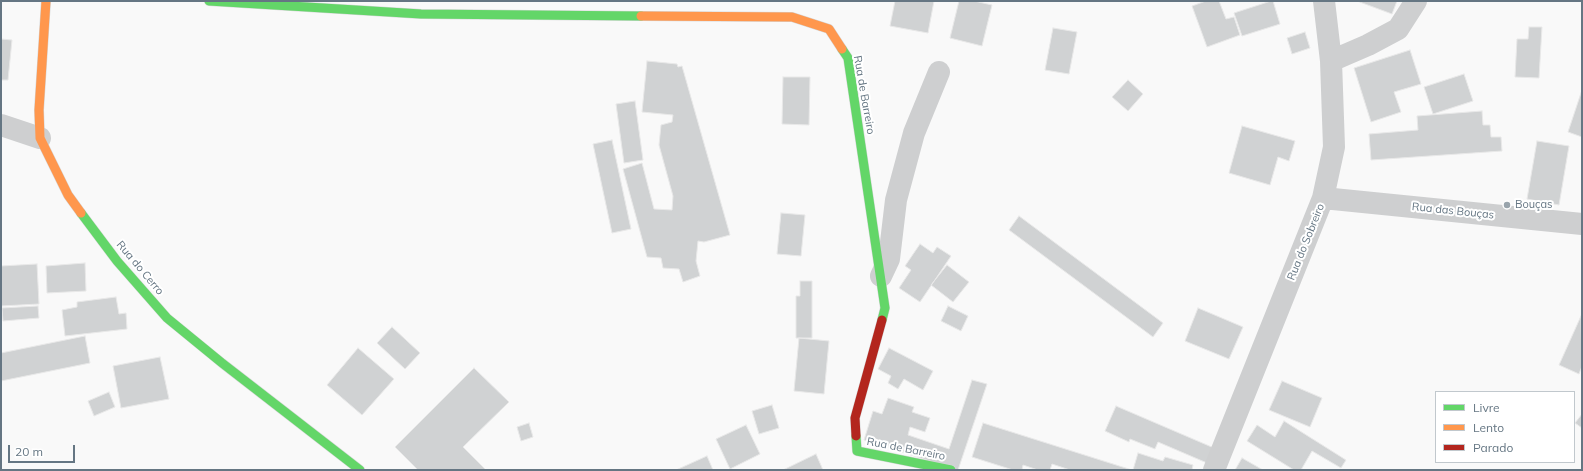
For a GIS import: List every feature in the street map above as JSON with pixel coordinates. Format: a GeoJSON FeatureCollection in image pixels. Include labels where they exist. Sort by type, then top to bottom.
{"type":"FeatureCollection","features":[{"type":"Feature","properties":{"kind":"street","name":"Rua do Cerro"},"geometry":{"type":"LineString","coordinates":[[46,1],[39,110],[40,138],[68,194],[117,261],[167,318],[222,364],[360,470]]}},
{"type":"Feature","properties":{"kind":"street","name":"Rua de Barreiro"},"geometry":{"type":"LineString","coordinates":[[209,1],[420,14],[792,17],[829,29],[848,58],[885,308],[855,418],[857,451],[951,470]]}},
{"type":"Feature","properties":{"kind":"street","name":"Rua do Sobreiro"},"geometry":{"type":"LineString","coordinates":[[1214,470],[1323,198],[1334,147],[1331,61],[1324,1]]}},
{"type":"Feature","properties":{"kind":"street"},"geometry":{"type":"LineString","coordinates":[[1331,61],[1368,45],[1398,29],[1416,1]]}},
{"type":"Feature","properties":{"kind":"street"},"geometry":{"type":"LineString","coordinates":[[881,276],[889,259],[896,200],[914,133],[939,72]]}},
{"type":"Feature","properties":{"kind":"street"},"geometry":{"type":"LineString","coordinates":[[1,125],[40,138]]}},
{"type":"Feature","properties":{"kind":"street","name":"Rua das Bouças"},"geometry":{"type":"LineString","coordinates":[[1323,198],[1582,224]]}},
{"type":"Feature","properties":{"kind":"building"},"geometry":{"type":"Polygon","coordinates":[[[895,1],[934,1],[928,33],[890,26],[895,1]]]}},
{"type":"Feature","properties":{"kind":"building"},"geometry":{"type":"Polygon","coordinates":[[[959,1],[974,1],[992,5],[982,46],[950,38],[959,1]]]}},
{"type":"Feature","properties":{"kind":"building"},"geometry":{"type":"Polygon","coordinates":[[[1206,1],[1219,1],[1226,19],[1234,17],[1240,35],[1207,47],[1192,6],[1206,1]]]}},
{"type":"Feature","properties":{"kind":"building"},"geometry":{"type":"Polygon","coordinates":[[[1273,1],[1280,24],[1242,36],[1234,13],[1273,1]]]}},
{"type":"Feature","properties":{"kind":"building"},"geometry":{"type":"Polygon","coordinates":[[[1357,1],[1397,1],[1392,14],[1357,1]]]}},
{"type":"Feature","properties":{"kind":"building"},"geometry":{"type":"Polygon","coordinates":[[[1529,27],[1542,27],[1539,78],[1515,77],[1517,39],[1528,39],[1529,27]]]}},
{"type":"Feature","properties":{"kind":"building"},"geometry":{"type":"Polygon","coordinates":[[[1053,28],[1077,32],[1069,74],[1045,70],[1053,28]]]}},
{"type":"Feature","properties":{"kind":"building"},"geometry":{"type":"Polygon","coordinates":[[[1305,32],[1310,48],[1292,54],[1287,38],[1305,32]]]}},
{"type":"Feature","properties":{"kind":"building"},"geometry":{"type":"Polygon","coordinates":[[[1,39],[12,40],[8,80],[1,80],[1,39]]]}},
{"type":"Feature","properties":{"kind":"building"},"geometry":{"type":"Polygon","coordinates":[[[1410,50],[1421,84],[1394,92],[1401,112],[1371,122],[1354,68],[1410,50]]]}},
{"type":"Feature","properties":{"kind":"building"},"geometry":{"type":"Polygon","coordinates":[[[647,61],[677,64],[678,67],[682,66],[730,235],[704,242],[698,241],[696,261],[700,276],[683,282],[679,269],[663,268],[661,258],[647,257],[623,169],[642,163],[654,209],[672,210],[673,196],[659,145],[661,125],[672,122],[673,115],[642,112],[647,61]]]}},
{"type":"Feature","properties":{"kind":"building"},"geometry":{"type":"Polygon","coordinates":[[[1464,74],[1473,101],[1433,114],[1424,87],[1464,74]]]}},
{"type":"Feature","properties":{"kind":"building"},"geometry":{"type":"Polygon","coordinates":[[[783,77],[810,77],[809,125],[782,124],[783,77]]]}},
{"type":"Feature","properties":{"kind":"building"},"geometry":{"type":"Polygon","coordinates":[[[1128,80],[1143,94],[1128,111],[1112,97],[1128,80]]]}},
{"type":"Feature","properties":{"kind":"building"},"geometry":{"type":"Polygon","coordinates":[[[1582,90],[1582,137],[1568,132],[1582,90]]]}},
{"type":"Feature","properties":{"kind":"building"},"geometry":{"type":"Polygon","coordinates":[[[635,101],[643,160],[624,163],[616,104],[635,101]]]}},
{"type":"Feature","properties":{"kind":"building"},"geometry":{"type":"Polygon","coordinates":[[[1482,111],[1483,125],[1490,125],[1491,137],[1501,137],[1502,151],[1371,160],[1369,134],[1418,130],[1417,116],[1482,111]]]}},
{"type":"Feature","properties":{"kind":"building"},"geometry":{"type":"Polygon","coordinates":[[[1242,126],[1295,141],[1289,161],[1278,157],[1270,185],[1229,173],[1242,126]]]}},
{"type":"Feature","properties":{"kind":"building"},"geometry":{"type":"Polygon","coordinates":[[[612,140],[631,229],[612,233],[593,144],[612,140]]]}},
{"type":"Feature","properties":{"kind":"building"},"geometry":{"type":"Polygon","coordinates":[[[1537,141],[1569,146],[1559,205],[1527,199],[1537,141]]]}},
{"type":"Feature","properties":{"kind":"building"},"geometry":{"type":"Polygon","coordinates":[[[781,213],[805,215],[801,256],[777,254],[781,213]]]}},
{"type":"Feature","properties":{"kind":"building"},"geometry":{"type":"Polygon","coordinates":[[[1019,216],[1163,323],[1153,337],[1009,230],[1019,216]]]}},
{"type":"Feature","properties":{"kind":"building"},"geometry":{"type":"Polygon","coordinates":[[[920,244],[933,253],[937,247],[951,256],[920,302],[899,288],[911,270],[905,266],[920,244]]]}},
{"type":"Feature","properties":{"kind":"building"},"geometry":{"type":"Polygon","coordinates":[[[85,263],[86,291],[47,293],[46,266],[85,263]]]}},
{"type":"Feature","properties":{"kind":"building"},"geometry":{"type":"Polygon","coordinates":[[[37,264],[39,304],[1,306],[1,266],[37,264]]]}},
{"type":"Feature","properties":{"kind":"building"},"geometry":{"type":"Polygon","coordinates":[[[947,265],[969,282],[953,302],[931,285],[947,265]]]}},
{"type":"Feature","properties":{"kind":"building"},"geometry":{"type":"Polygon","coordinates":[[[800,281],[812,281],[812,338],[796,338],[796,296],[800,296],[800,281]]]}},
{"type":"Feature","properties":{"kind":"building"},"geometry":{"type":"Polygon","coordinates":[[[116,297],[119,314],[126,313],[127,329],[65,336],[62,310],[77,307],[77,302],[116,297]]]}},
{"type":"Feature","properties":{"kind":"building"},"geometry":{"type":"Polygon","coordinates":[[[38,306],[39,318],[3,321],[2,308],[38,306]]]}},
{"type":"Feature","properties":{"kind":"building"},"geometry":{"type":"Polygon","coordinates":[[[948,306],[968,316],[961,331],[941,321],[948,306]]]}},
{"type":"Feature","properties":{"kind":"building"},"geometry":{"type":"Polygon","coordinates":[[[1198,308],[1243,327],[1229,359],[1185,341],[1198,308]]]}},
{"type":"Feature","properties":{"kind":"building"},"geometry":{"type":"Polygon","coordinates":[[[1581,316],[1582,366],[1579,374],[1559,365],[1581,316]]]}},
{"type":"Feature","properties":{"kind":"building"},"geometry":{"type":"Polygon","coordinates":[[[392,327],[420,353],[405,369],[377,343],[392,327]]]}},
{"type":"Feature","properties":{"kind":"building"},"geometry":{"type":"Polygon","coordinates":[[[85,336],[90,363],[1,381],[1,353],[85,336]]]}},
{"type":"Feature","properties":{"kind":"building"},"geometry":{"type":"Polygon","coordinates":[[[799,338],[829,341],[824,394],[794,391],[799,338]]]}},
{"type":"Feature","properties":{"kind":"building"},"geometry":{"type":"Polygon","coordinates":[[[358,348],[394,379],[362,415],[327,385],[358,348]]]}},
{"type":"Feature","properties":{"kind":"building"},"geometry":{"type":"Polygon","coordinates":[[[889,348],[933,371],[923,390],[904,379],[898,389],[888,383],[891,376],[878,369],[889,348]]]}},
{"type":"Feature","properties":{"kind":"building"},"geometry":{"type":"Polygon","coordinates":[[[160,357],[169,399],[121,408],[113,366],[160,357]]]}},
{"type":"Feature","properties":{"kind":"building"},"geometry":{"type":"Polygon","coordinates":[[[474,368],[509,402],[463,447],[486,470],[418,470],[395,447],[474,368]]]}},
{"type":"Feature","properties":{"kind":"building"},"geometry":{"type":"Polygon","coordinates":[[[972,380],[987,384],[958,470],[864,440],[873,411],[882,414],[888,398],[914,407],[912,412],[930,418],[925,432],[910,427],[908,435],[949,449],[972,380]]]}},
{"type":"Feature","properties":{"kind":"building"},"geometry":{"type":"Polygon","coordinates":[[[1282,381],[1322,398],[1310,427],[1269,410],[1282,381]]]}},
{"type":"Feature","properties":{"kind":"building"},"geometry":{"type":"Polygon","coordinates":[[[109,392],[115,407],[94,416],[88,401],[109,392]]]}},
{"type":"Feature","properties":{"kind":"building"},"geometry":{"type":"Polygon","coordinates":[[[772,405],[779,428],[759,434],[752,411],[772,405]]]}},
{"type":"Feature","properties":{"kind":"building"},"geometry":{"type":"Polygon","coordinates":[[[1116,406],[1214,448],[1207,463],[1158,442],[1155,449],[1130,439],[1129,442],[1105,431],[1116,406]]]}},
{"type":"Feature","properties":{"kind":"building"},"geometry":{"type":"Polygon","coordinates":[[[1582,414],[1582,428],[1575,423],[1582,414]]]}},
{"type":"Feature","properties":{"kind":"building"},"geometry":{"type":"Polygon","coordinates":[[[1284,421],[1346,460],[1341,468],[1312,451],[1301,470],[1294,470],[1247,441],[1257,425],[1275,437],[1284,421]]]}},
{"type":"Feature","properties":{"kind":"building"},"geometry":{"type":"Polygon","coordinates":[[[529,423],[533,437],[521,441],[517,427],[529,423]]]}},
{"type":"Feature","properties":{"kind":"building"},"geometry":{"type":"Polygon","coordinates":[[[983,423],[1132,470],[1070,470],[1052,464],[1050,470],[1038,470],[1023,465],[1022,470],[1013,470],[972,457],[983,423]]]}},
{"type":"Feature","properties":{"kind":"building"},"geometry":{"type":"Polygon","coordinates":[[[746,425],[760,454],[730,469],[716,439],[746,425]]]}},
{"type":"Feature","properties":{"kind":"building"},"geometry":{"type":"Polygon","coordinates":[[[1138,453],[1163,461],[1165,457],[1193,465],[1192,470],[1133,470],[1138,453]]]}},
{"type":"Feature","properties":{"kind":"building"},"geometry":{"type":"Polygon","coordinates":[[[816,454],[823,470],[783,470],[816,454]]]}},
{"type":"Feature","properties":{"kind":"building"},"geometry":{"type":"Polygon","coordinates":[[[707,456],[713,470],[676,470],[707,456]]]}},
{"type":"Feature","properties":{"kind":"building"},"geometry":{"type":"Polygon","coordinates":[[[1242,458],[1263,470],[1235,470],[1242,458]]]}},
{"type":"Feature","properties":{"kind":"traffic: fast"},"geometry":{"type":"LineString","coordinates":[[209,1],[421,14],[641,16]]}},
{"type":"Feature","properties":{"kind":"traffic: fast"},"geometry":{"type":"LineString","coordinates":[[842,49],[848,58],[885,308],[882,320]]}},
{"type":"Feature","properties":{"kind":"traffic: fast"},"geometry":{"type":"LineString","coordinates":[[81,213],[117,261],[167,318],[222,363],[360,470]]}},
{"type":"Feature","properties":{"kind":"traffic: fast"},"geometry":{"type":"LineString","coordinates":[[856,436],[857,451],[951,470]]}},
{"type":"Feature","properties":{"kind":"traffic: slow"},"geometry":{"type":"LineString","coordinates":[[46,1],[39,110],[40,138],[68,195],[81,213]]}},
{"type":"Feature","properties":{"kind":"traffic: slow"},"geometry":{"type":"LineString","coordinates":[[641,16],[792,17],[829,29],[842,49]]}},
{"type":"Feature","properties":{"kind":"traffic: jam"},"geometry":{"type":"LineString","coordinates":[[856,436],[855,418],[882,320]]}},
{"type":"Feature","properties":{"kind":"place","name":"Bouças"},"geometry":{"type":"Point","coordinates":[1507,205]}}]}
